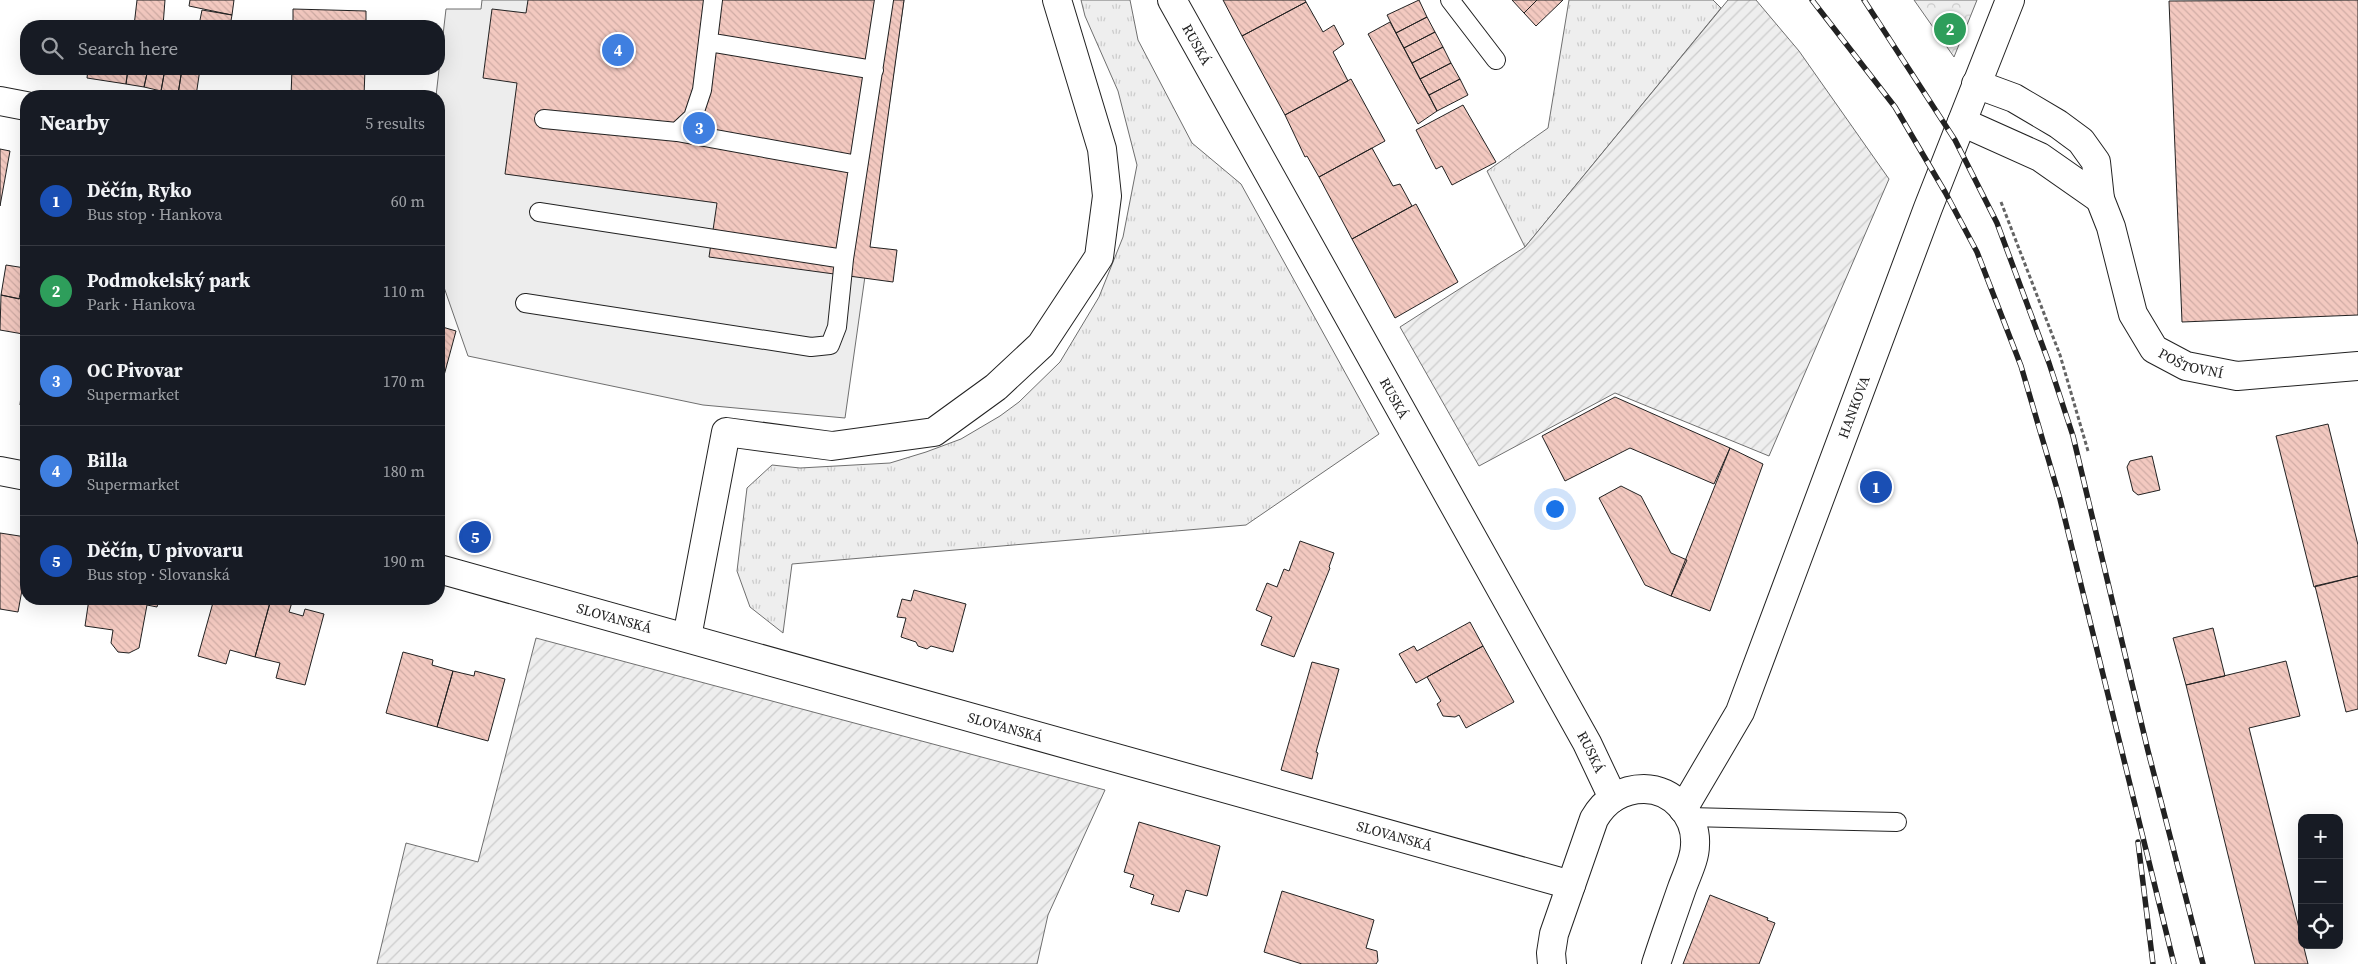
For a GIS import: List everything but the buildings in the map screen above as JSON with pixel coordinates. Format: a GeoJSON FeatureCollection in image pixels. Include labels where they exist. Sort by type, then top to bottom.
{"type":"FeatureCollection","features":[{"type":"Feature","properties":{"kind":"street"},"geometry":{"type":"LineString","coordinates":[[687,638],[726,432],[832,446],[934,432],[996,387],[1041,344],[1099,257],[1107,196],[1102,149],[1057,0]]}},
{"type":"Feature","properties":{"kind":"street","name":"RUSKÁ"},"geometry":{"type":"LineString","coordinates":[[1172,0],[1582,734],[1613,798]]}},
{"type":"Feature","properties":{"kind":"street","name":"HANKOVA"},"geometry":{"type":"LineString","coordinates":[[1686,813],[1740,712],[1924,218],[2010,0]]}},
{"type":"Feature","properties":{"kind":"street","name":"POŠTOVNÍ"},"geometry":{"type":"LineString","coordinates":[[1976,84],[2014,98],[2058,124],[2081,141],[2096,162],[2100,199],[2110,227],[2133,314],[2154,349],[2186,366],[2237,376],[2358,366]]}},
{"type":"Feature","properties":{"kind":"street"},"geometry":{"type":"LineString","coordinates":[[0,101],[20,105]]}},
{"type":"Feature","properties":{"kind":"street"},"geometry":{"type":"LineString","coordinates":[[1962,122],[2040,157],[2100,199]]}},
{"type":"Feature","properties":{"kind":"street"},"geometry":{"type":"LineString","coordinates":[[0,471],[20,475]]}},
{"type":"Feature","properties":{"kind":"street","name":"SLOVANSKÁ"},"geometry":{"type":"LineString","coordinates":[[445,571],[1571,885]]}},
{"type":"Feature","properties":{"kind":"street"},"geometry":{"type":"LineString","coordinates":[[1552,964],[1552,943],[1594,819],[1613,798],[1631,790],[1650,790],[1668,796],[1686,813],[1695,835],[1694,854],[1656,964]]}},
{"type":"Feature","properties":{"kind":"lane"},"geometry":{"type":"LineString","coordinates":[[677,132],[693,116],[702,90],[713,0]]}},
{"type":"Feature","properties":{"kind":"lane"},"geometry":{"type":"LineString","coordinates":[[525,303],[811,347],[830,344],[837,328],[844,259],[884,0]]}},
{"type":"Feature","properties":{"kind":"lane"},"geometry":{"type":"LineString","coordinates":[[1450,0],[1496,60]]}},
{"type":"Feature","properties":{"kind":"lane"},"geometry":{"type":"LineString","coordinates":[[708,42],[874,70]]}},
{"type":"Feature","properties":{"kind":"lane"},"geometry":{"type":"LineString","coordinates":[[544,119],[677,132],[858,165]]}},
{"type":"Feature","properties":{"kind":"lane"},"geometry":{"type":"LineString","coordinates":[[539,212],[844,259]]}},
{"type":"Feature","properties":{"kind":"lane"},"geometry":{"type":"LineString","coordinates":[[1686,813],[1897,822]]}},
{"type":"Feature","properties":{"kind":"path"},"geometry":{"type":"LineString","coordinates":[[2000,202],[2060,355],[2088,451]]}},
{"type":"Feature","properties":{"kind":"green space"},"geometry":{"type":"Polygon","coordinates":[[[1081,0],[1130,0],[1138,40],[1192,143],[1241,184],[1379,434],[1246,525],[792,564],[783,633],[750,607],[737,571],[747,488],[772,465],[800,468],[890,463],[961,439],[1000,416],[1019,402],[1060,362],[1099,297],[1123,237],[1137,165],[1118,91],[1085,16],[1081,0]]]}},
{"type":"Feature","properties":{"kind":"green space"},"geometry":{"type":"Polygon","coordinates":[[[1569,0],[1713,0],[1721,8],[1525,247],[1487,171],[1548,128],[1569,0]]]}},
{"type":"Feature","properties":{"kind":"green space"},"geometry":{"type":"Polygon","coordinates":[[[1728,0],[1756,0],[1799,51],[1889,179],[1769,456],[1615,393],[1479,466],[1400,327],[1525,247],[1728,0]]]}},
{"type":"Feature","properties":{"kind":"green space"},"geometry":{"type":"Polygon","coordinates":[[[1914,0],[1977,0],[1954,57],[1914,0]]]}},
{"type":"Feature","properties":{"kind":"green space"},"geometry":{"type":"Polygon","coordinates":[[[536,638],[1105,790],[1048,915],[1037,964],[377,964],[406,843],[478,862],[536,638]]]}},
{"type":"Feature","properties":{"kind":"shaded area"},"geometry":{"type":"Polygon","coordinates":[[[482,0],[904,0],[845,418],[703,405],[468,356],[445,290],[445,90],[437,90],[438,75],[445,75],[446,9],[481,9],[482,0]]]}},
{"type":"Feature","properties":{"kind":"railway"},"geometry":{"type":"LineString","coordinates":[[1812,0],[1895,107],[1945,192],[1977,252],[2021,366],[2060,499],[2174,964]]}},
{"type":"Feature","properties":{"kind":"railway"},"geometry":{"type":"LineString","coordinates":[[1864,0],[1955,140],[1997,223],[2049,363],[2073,436],[2148,751],[2203,964]]}},
{"type":"Feature","properties":{"kind":"railway"},"geometry":{"type":"LineString","coordinates":[[2138,842],[2153,964]]}},
{"type":"Feature","properties":{"kind":"place","name":"Podmokelský park"},"geometry":{"type":"Point","coordinates":[1950,29]}},
{"type":"Feature","properties":{"kind":"place","name":"Billa"},"geometry":{"type":"Point","coordinates":[618,50]}},
{"type":"Feature","properties":{"kind":"place","name":"OC Pivovar"},"geometry":{"type":"Point","coordinates":[699,128]}},
{"type":"Feature","properties":{"kind":"place","name":"Děčín, Ryko"},"geometry":{"type":"Point","coordinates":[1876,487]}},
{"type":"Feature","properties":{"kind":"place","name":"Děčín, U pivovaru"},"geometry":{"type":"Point","coordinates":[475,537]}}]}
